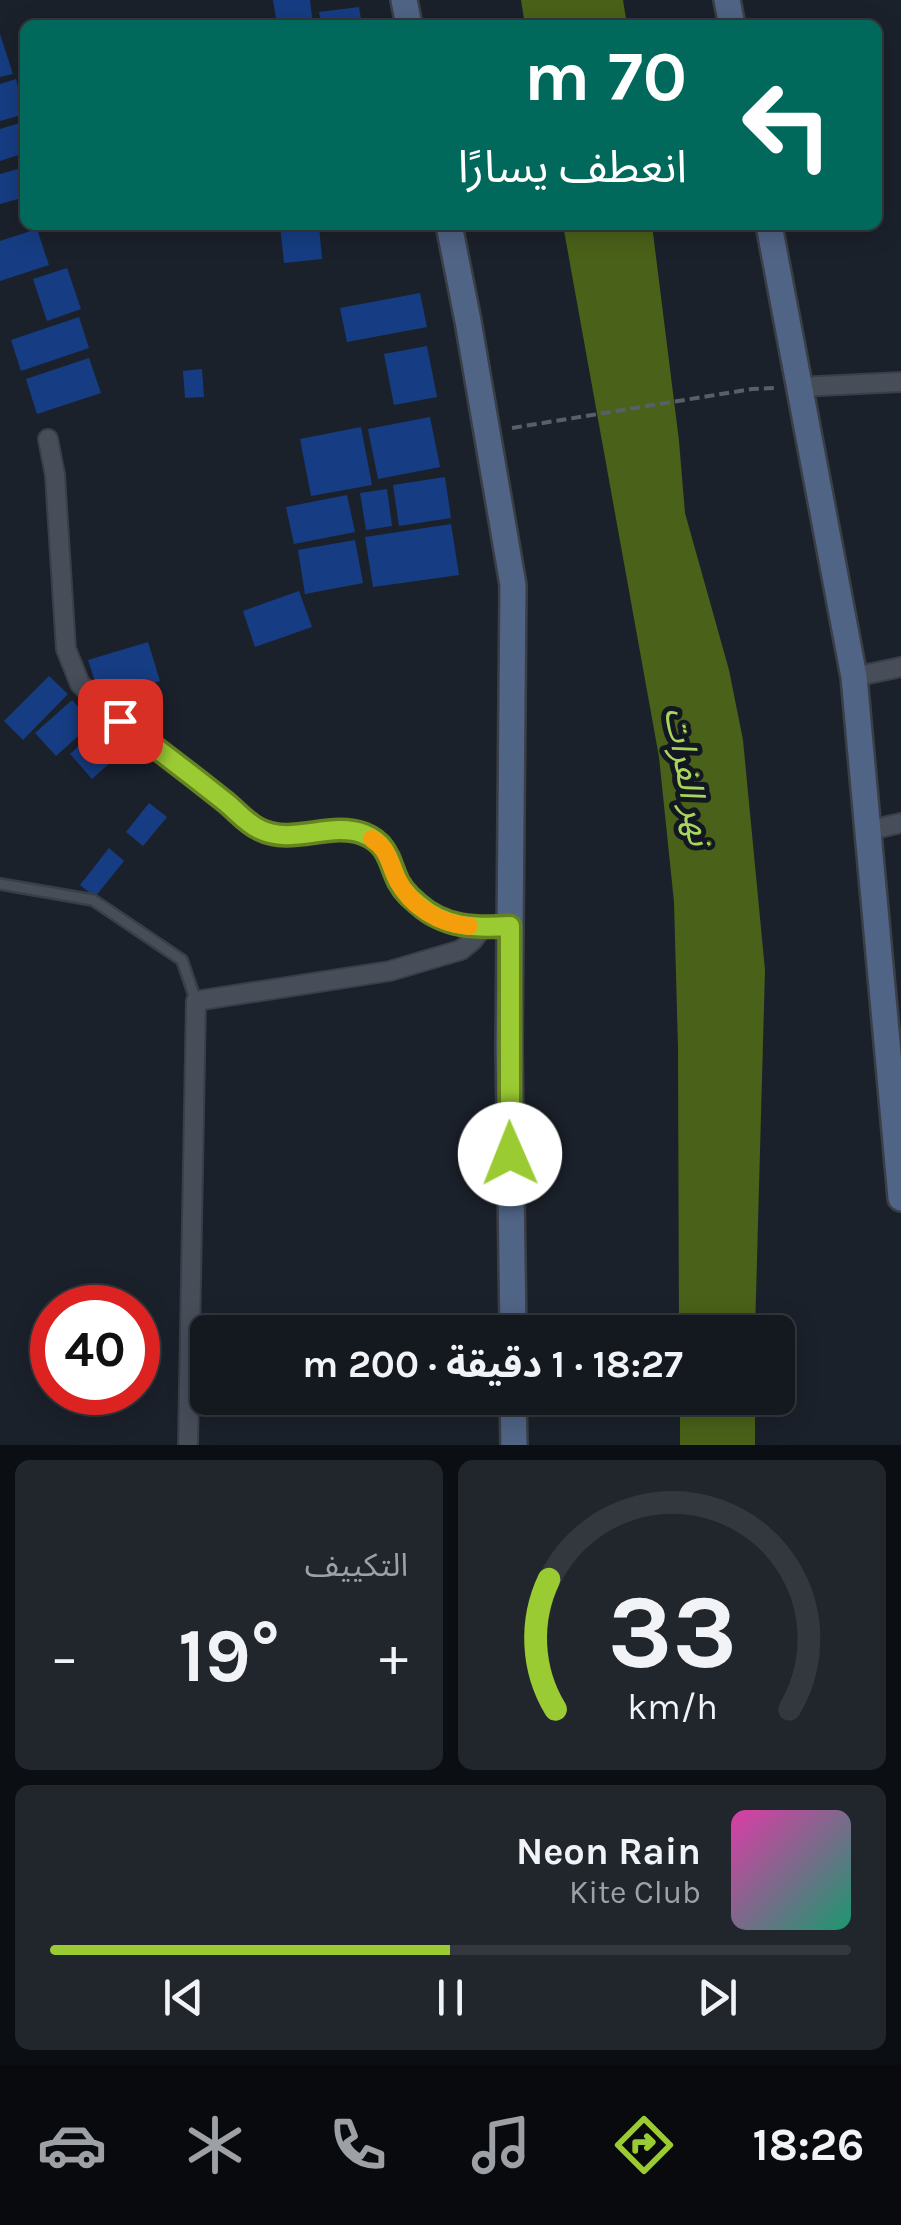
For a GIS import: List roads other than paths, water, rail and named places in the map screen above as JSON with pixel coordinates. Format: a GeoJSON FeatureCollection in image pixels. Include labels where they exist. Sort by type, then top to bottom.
{"type":"FeatureCollection","features":[{"type":"Feature","properties":{"kind":"street"},"geometry":{"type":"LineString","coordinates":[[450,230],[513,585],[512,1315]]}},
{"type":"Feature","properties":{"kind":"street"},"geometry":{"type":"LineString","coordinates":[[770,230],[854,677],[901,1198]]}},
{"type":"Feature","properties":{"kind":"street"},"geometry":{"type":"LineString","coordinates":[[800,387],[901,382]]}},
{"type":"Feature","properties":{"kind":"street"},"geometry":{"type":"LineString","coordinates":[[48,439],[55,475],[66,650],[80,684],[120,721],[259,830],[290,836],[345,830],[364,834],[380,843],[408,896],[432,916],[456,925],[510,926]]}},
{"type":"Feature","properties":{"kind":"street"},"geometry":{"type":"LineString","coordinates":[[854,677],[901,668]]}},
{"type":"Feature","properties":{"kind":"street"},"geometry":{"type":"LineString","coordinates":[[866,832],[901,822]]}},
{"type":"Feature","properties":{"kind":"street"},"geometry":{"type":"LineString","coordinates":[[188,1445],[196,1000],[390,971],[461,950],[482,928]]}},
{"type":"Feature","properties":{"kind":"street"},"geometry":{"type":"LineString","coordinates":[[513,1415],[514,1445]]}},
{"type":"Feature","properties":{"kind":"lane"},"geometry":{"type":"LineString","coordinates":[[0,884],[93,900],[182,960],[196,1000]]}},
{"type":"Feature","properties":{"kind":"water"},"geometry":{"type":"Polygon","coordinates":[[[521,0],[623,0],[626,20],[524,20],[521,0]]]}},
{"type":"Feature","properties":{"kind":"water","name":"نهر الفرات"},"geometry":{"type":"Polygon","coordinates":[[[564,230],[653,230],[685,513],[729,670],[743,740],[765,970],[755,1315],[679,1315],[674,902],[659,757],[564,230]]]}},
{"type":"Feature","properties":{"kind":"water"},"geometry":{"type":"Polygon","coordinates":[[[680,1415],[755,1415],[755,1445],[680,1445],[680,1415]]]}}]}
